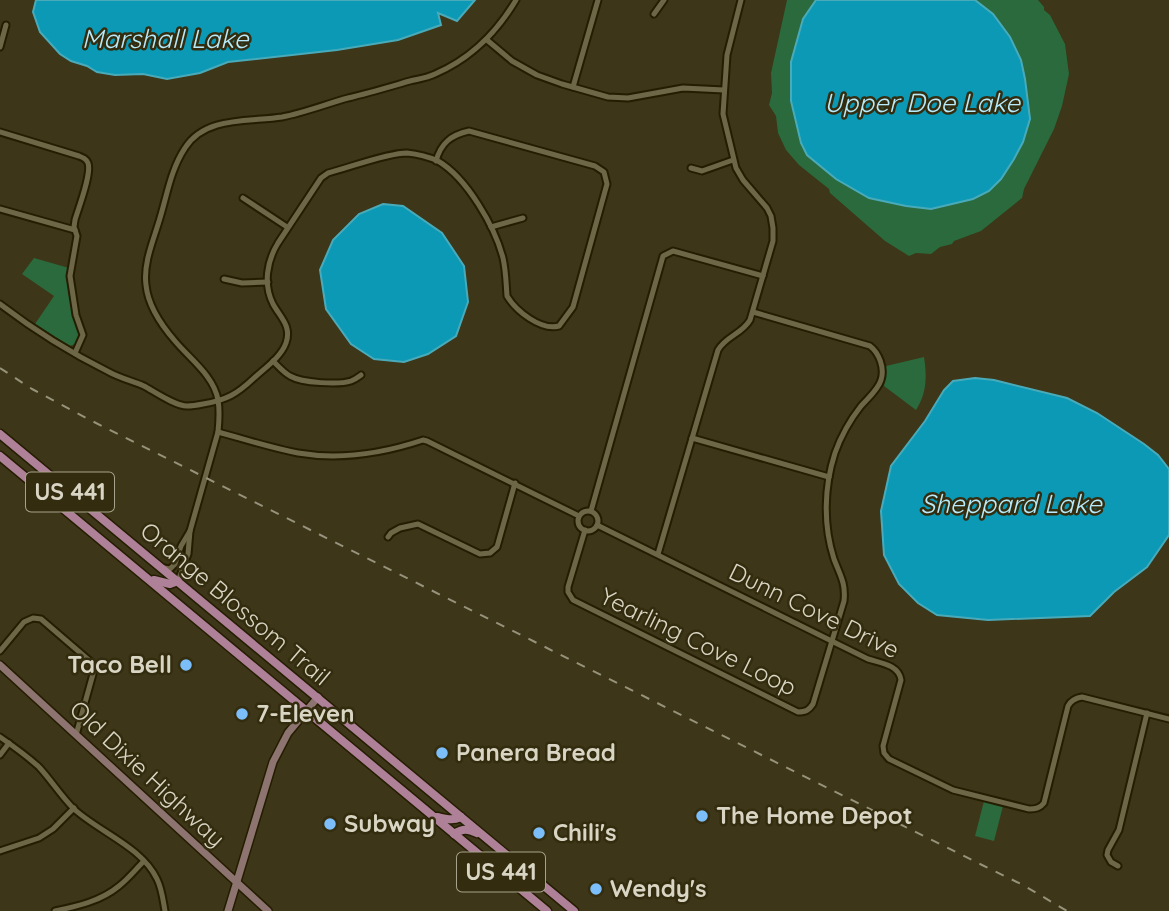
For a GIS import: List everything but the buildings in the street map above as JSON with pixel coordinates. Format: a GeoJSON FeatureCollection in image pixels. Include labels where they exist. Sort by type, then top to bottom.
{"type":"FeatureCollection","features":[{"type":"Feature","properties":{"kind":"main road","name":"Orange Blossom Trail"},"geometry":{"type":"LineString","coordinates":[[0,434],[574,911]]}},
{"type":"Feature","properties":{"kind":"main road","name":"Orange Blossom Trail"},"geometry":{"type":"LineString","coordinates":[[0,456],[547,911]]}},
{"type":"Feature","properties":{"kind":"main road"},"geometry":{"type":"LineString","coordinates":[[147,578],[170,584],[178,581]]}},
{"type":"Feature","properties":{"kind":"main road"},"geometry":{"type":"LineString","coordinates":[[173,600],[182,595],[200,600]]}},
{"type":"Feature","properties":{"kind":"main road"},"geometry":{"type":"LineString","coordinates":[[432,815],[448,820],[461,817]]}},
{"type":"Feature","properties":{"kind":"main road"},"geometry":{"type":"LineString","coordinates":[[454,834],[462,829],[469,829],[483,835]]}},
{"type":"Feature","properties":{"kind":"street"},"geometry":{"type":"LineString","coordinates":[[178,581],[188,554],[190,531],[218,432],[219,419],[219,401],[213,385],[163,325],[148,297],[146,285],[147,264],[175,168],[186,145],[202,132],[226,122],[285,116],[435,74],[487,40],[516,0]]}},
{"type":"Feature","properties":{"kind":"street"},"geometry":{"type":"LineString","coordinates":[[573,87],[598,0]]}},
{"type":"Feature","properties":{"kind":"street"},"geometry":{"type":"LineString","coordinates":[[654,15],[664,0]]}},
{"type":"Feature","properties":{"kind":"street"},"geometry":{"type":"LineString","coordinates":[[658,554],[718,350],[725,340],[745,328],[750,320],[774,237],[771,216],[739,175],[723,114],[727,55],[741,0]]}},
{"type":"Feature","properties":{"kind":"street"},"geometry":{"type":"LineString","coordinates":[[0,47],[6,25]]}},
{"type":"Feature","properties":{"kind":"street"},"geometry":{"type":"LineString","coordinates":[[487,40],[503,54],[544,78],[617,98],[683,88],[724,90]]}},
{"type":"Feature","properties":{"kind":"street"},"geometry":{"type":"LineString","coordinates":[[0,304],[29,325],[110,373],[136,382],[184,406],[219,401],[238,392],[273,362],[284,347],[288,332],[273,303],[268,269],[271,257],[287,227],[321,178],[328,173],[400,154],[425,156],[452,173],[468,191],[491,227],[502,258],[510,301],[535,321],[556,327],[572,307],[607,184],[604,172],[595,166],[469,131],[448,139],[442,145],[436,161]]}},
{"type":"Feature","properties":{"kind":"street"},"geometry":{"type":"LineString","coordinates":[[0,132],[79,156],[87,162],[89,170],[75,220],[77,236],[71,276],[76,315],[83,335],[75,353]]}},
{"type":"Feature","properties":{"kind":"street"},"geometry":{"type":"LineString","coordinates":[[691,168],[702,171],[733,160]]}},
{"type":"Feature","properties":{"kind":"street"},"geometry":{"type":"LineString","coordinates":[[243,198],[287,227]]}},
{"type":"Feature","properties":{"kind":"street"},"geometry":{"type":"LineString","coordinates":[[0,209],[75,230]]}},
{"type":"Feature","properties":{"kind":"street"},"geometry":{"type":"LineString","coordinates":[[491,227],[523,218]]}},
{"type":"Feature","properties":{"kind":"street"},"geometry":{"type":"LineString","coordinates":[[590,511],[663,256],[673,251],[763,276]]}},
{"type":"Feature","properties":{"kind":"street"},"geometry":{"type":"LineString","coordinates":[[224,279],[242,283],[268,282]]}},
{"type":"Feature","properties":{"kind":"street"},"geometry":{"type":"LineString","coordinates":[[753,312],[870,346],[881,365],[879,386],[861,406],[842,436],[829,477],[826,519],[834,559],[845,593],[832,641]]}},
{"type":"Feature","properties":{"kind":"street"},"geometry":{"type":"LineString","coordinates":[[273,362],[288,375],[299,379],[347,382],[360,375]]}},
{"type":"Feature","properties":{"kind":"street"},"geometry":{"type":"LineString","coordinates":[[218,432],[299,453],[344,456],[393,449],[423,440],[579,516]]}},
{"type":"Feature","properties":{"kind":"street"},"geometry":{"type":"LineString","coordinates":[[692,438],[829,477]]}},
{"type":"Feature","properties":{"kind":"street"},"geometry":{"type":"LineString","coordinates":[[388,537],[400,528],[418,524],[480,554],[490,553],[497,547],[515,483]]}},
{"type":"Feature","properties":{"kind":"street"},"geometry":{"type":"LineString","coordinates":[[590,511],[596,515],[597,525],[593,529],[585,530],[578,524],[579,516],[590,511]]}},
{"type":"Feature","properties":{"kind":"street","name":"Dunn Cove Drive"},"geometry":{"type":"LineString","coordinates":[[597,525],[868,659],[895,668],[900,673],[901,680],[883,746],[884,753],[953,790],[1030,809],[1045,803],[1069,706],[1073,700],[1082,697],[1169,719]]}},
{"type":"Feature","properties":{"kind":"street","name":"Yearling Cove Loop"},"geometry":{"type":"LineString","coordinates":[[585,530],[568,587],[570,597],[798,712],[810,709],[813,704],[832,641]]}},
{"type":"Feature","properties":{"kind":"street"},"geometry":{"type":"LineString","coordinates":[[161,567],[173,568],[181,545],[190,531]]}},
{"type":"Feature","properties":{"kind":"street"},"geometry":{"type":"LineString","coordinates":[[0,651],[24,622],[33,618],[41,619],[91,662],[93,674],[76,735]]}},
{"type":"Feature","properties":{"kind":"street","name":"Old Dixie Highway"},"geometry":{"type":"LineString","coordinates":[[0,665],[268,911]]}},
{"type":"Feature","properties":{"kind":"street"},"geometry":{"type":"LineString","coordinates":[[228,911],[273,762],[288,733],[318,697]]}},
{"type":"Feature","properties":{"kind":"street"},"geometry":{"type":"LineString","coordinates":[[1118,866],[1111,862],[1107,855],[1119,830],[1147,713]]}},
{"type":"Feature","properties":{"kind":"street"},"geometry":{"type":"LineString","coordinates":[[0,737],[39,768],[91,823],[117,839],[144,862],[157,878],[165,911]]}},
{"type":"Feature","properties":{"kind":"street"},"geometry":{"type":"LineString","coordinates":[[0,755],[9,743]]}},
{"type":"Feature","properties":{"kind":"street"},"geometry":{"type":"LineString","coordinates":[[0,851],[39,838],[53,829],[74,808]]}},
{"type":"Feature","properties":{"kind":"street"},"geometry":{"type":"LineString","coordinates":[[55,911],[100,898],[118,886],[144,862]]}},
{"type":"Feature","properties":{"kind":"green space","name":"Upper Doe Lake"},"geometry":{"type":"Polygon","coordinates":[[[787,0],[816,0],[803,19],[1030,119],[1021,60],[993,14],[975,0],[1038,0],[1050,15],[1065,44],[1069,74],[1054,129],[1022,198],[981,231],[940,247],[931,254],[916,253],[909,256],[885,241],[799,165],[786,150],[778,133],[776,116],[769,105],[772,93],[771,73],[787,0]]]}},
{"type":"Feature","properties":{"kind":"green space"},"geometry":{"type":"Polygon","coordinates":[[[34,258],[69,268],[71,305],[79,336],[75,344],[70,346],[35,324],[54,296],[22,274],[34,258]]]}},
{"type":"Feature","properties":{"kind":"green space"},"geometry":{"type":"Polygon","coordinates":[[[924,357],[925,385],[916,410],[884,386],[886,366],[924,357]]]}},
{"type":"Feature","properties":{"kind":"green space"},"geometry":{"type":"Polygon","coordinates":[[[984,801],[1003,806],[994,841],[975,836],[984,801]]]}},
{"type":"Feature","properties":{"kind":"water","name":"Marshall Lake"},"geometry":{"type":"Polygon","coordinates":[[[36,0],[475,0],[457,21],[438,13],[441,25],[398,40],[228,62],[200,73],[167,79],[143,74],[115,75],[97,72],[71,61],[60,54],[40,32],[33,12],[36,0]]]}},
{"type":"Feature","properties":{"kind":"water","name":"Upper Doe Lake"},"geometry":{"type":"Polygon","coordinates":[[[816,0],[975,0],[993,14],[1010,37],[1021,60],[1030,119],[1014,159],[989,191],[973,199],[931,209],[906,206],[869,198],[836,179],[807,155],[801,143],[791,101],[791,62],[803,19],[816,0]]]}},
{"type":"Feature","properties":{"kind":"water"},"geometry":{"type":"Polygon","coordinates":[[[383,204],[403,206],[442,233],[464,266],[468,302],[456,336],[428,354],[404,362],[374,359],[351,344],[326,309],[320,270],[333,240],[359,214],[383,204]]]}},
{"type":"Feature","properties":{"kind":"water","name":"Sheppard Lake"},"geometry":{"type":"Polygon","coordinates":[[[975,378],[1067,398],[1097,413],[1144,444],[1158,455],[1169,469],[1169,535],[1147,567],[1114,592],[1090,616],[988,620],[937,615],[918,603],[899,584],[884,555],[881,511],[891,466],[925,421],[944,390],[953,381],[975,378]]]}},
{"type":"Feature","properties":{"kind":"railway"},"geometry":{"type":"LineString","coordinates":[[0,368],[86,418],[1023,885],[1067,911]]}},
{"type":"Feature","properties":{"kind":"place","name":"Taco Bell"},"geometry":{"type":"Point","coordinates":[186,665]}},
{"type":"Feature","properties":{"kind":"place","name":"7-Eleven"},"geometry":{"type":"Point","coordinates":[242,714]}},
{"type":"Feature","properties":{"kind":"place","name":"Panera Bread"},"geometry":{"type":"Point","coordinates":[442,753]}},
{"type":"Feature","properties":{"kind":"place","name":"The Home Depot"},"geometry":{"type":"Point","coordinates":[702,816]}},
{"type":"Feature","properties":{"kind":"place","name":"Subway"},"geometry":{"type":"Point","coordinates":[330,824]}},
{"type":"Feature","properties":{"kind":"place","name":"Chili's"},"geometry":{"type":"Point","coordinates":[539,833]}},
{"type":"Feature","properties":{"kind":"place","name":"Wendy's"},"geometry":{"type":"Point","coordinates":[596,889]}}]}
